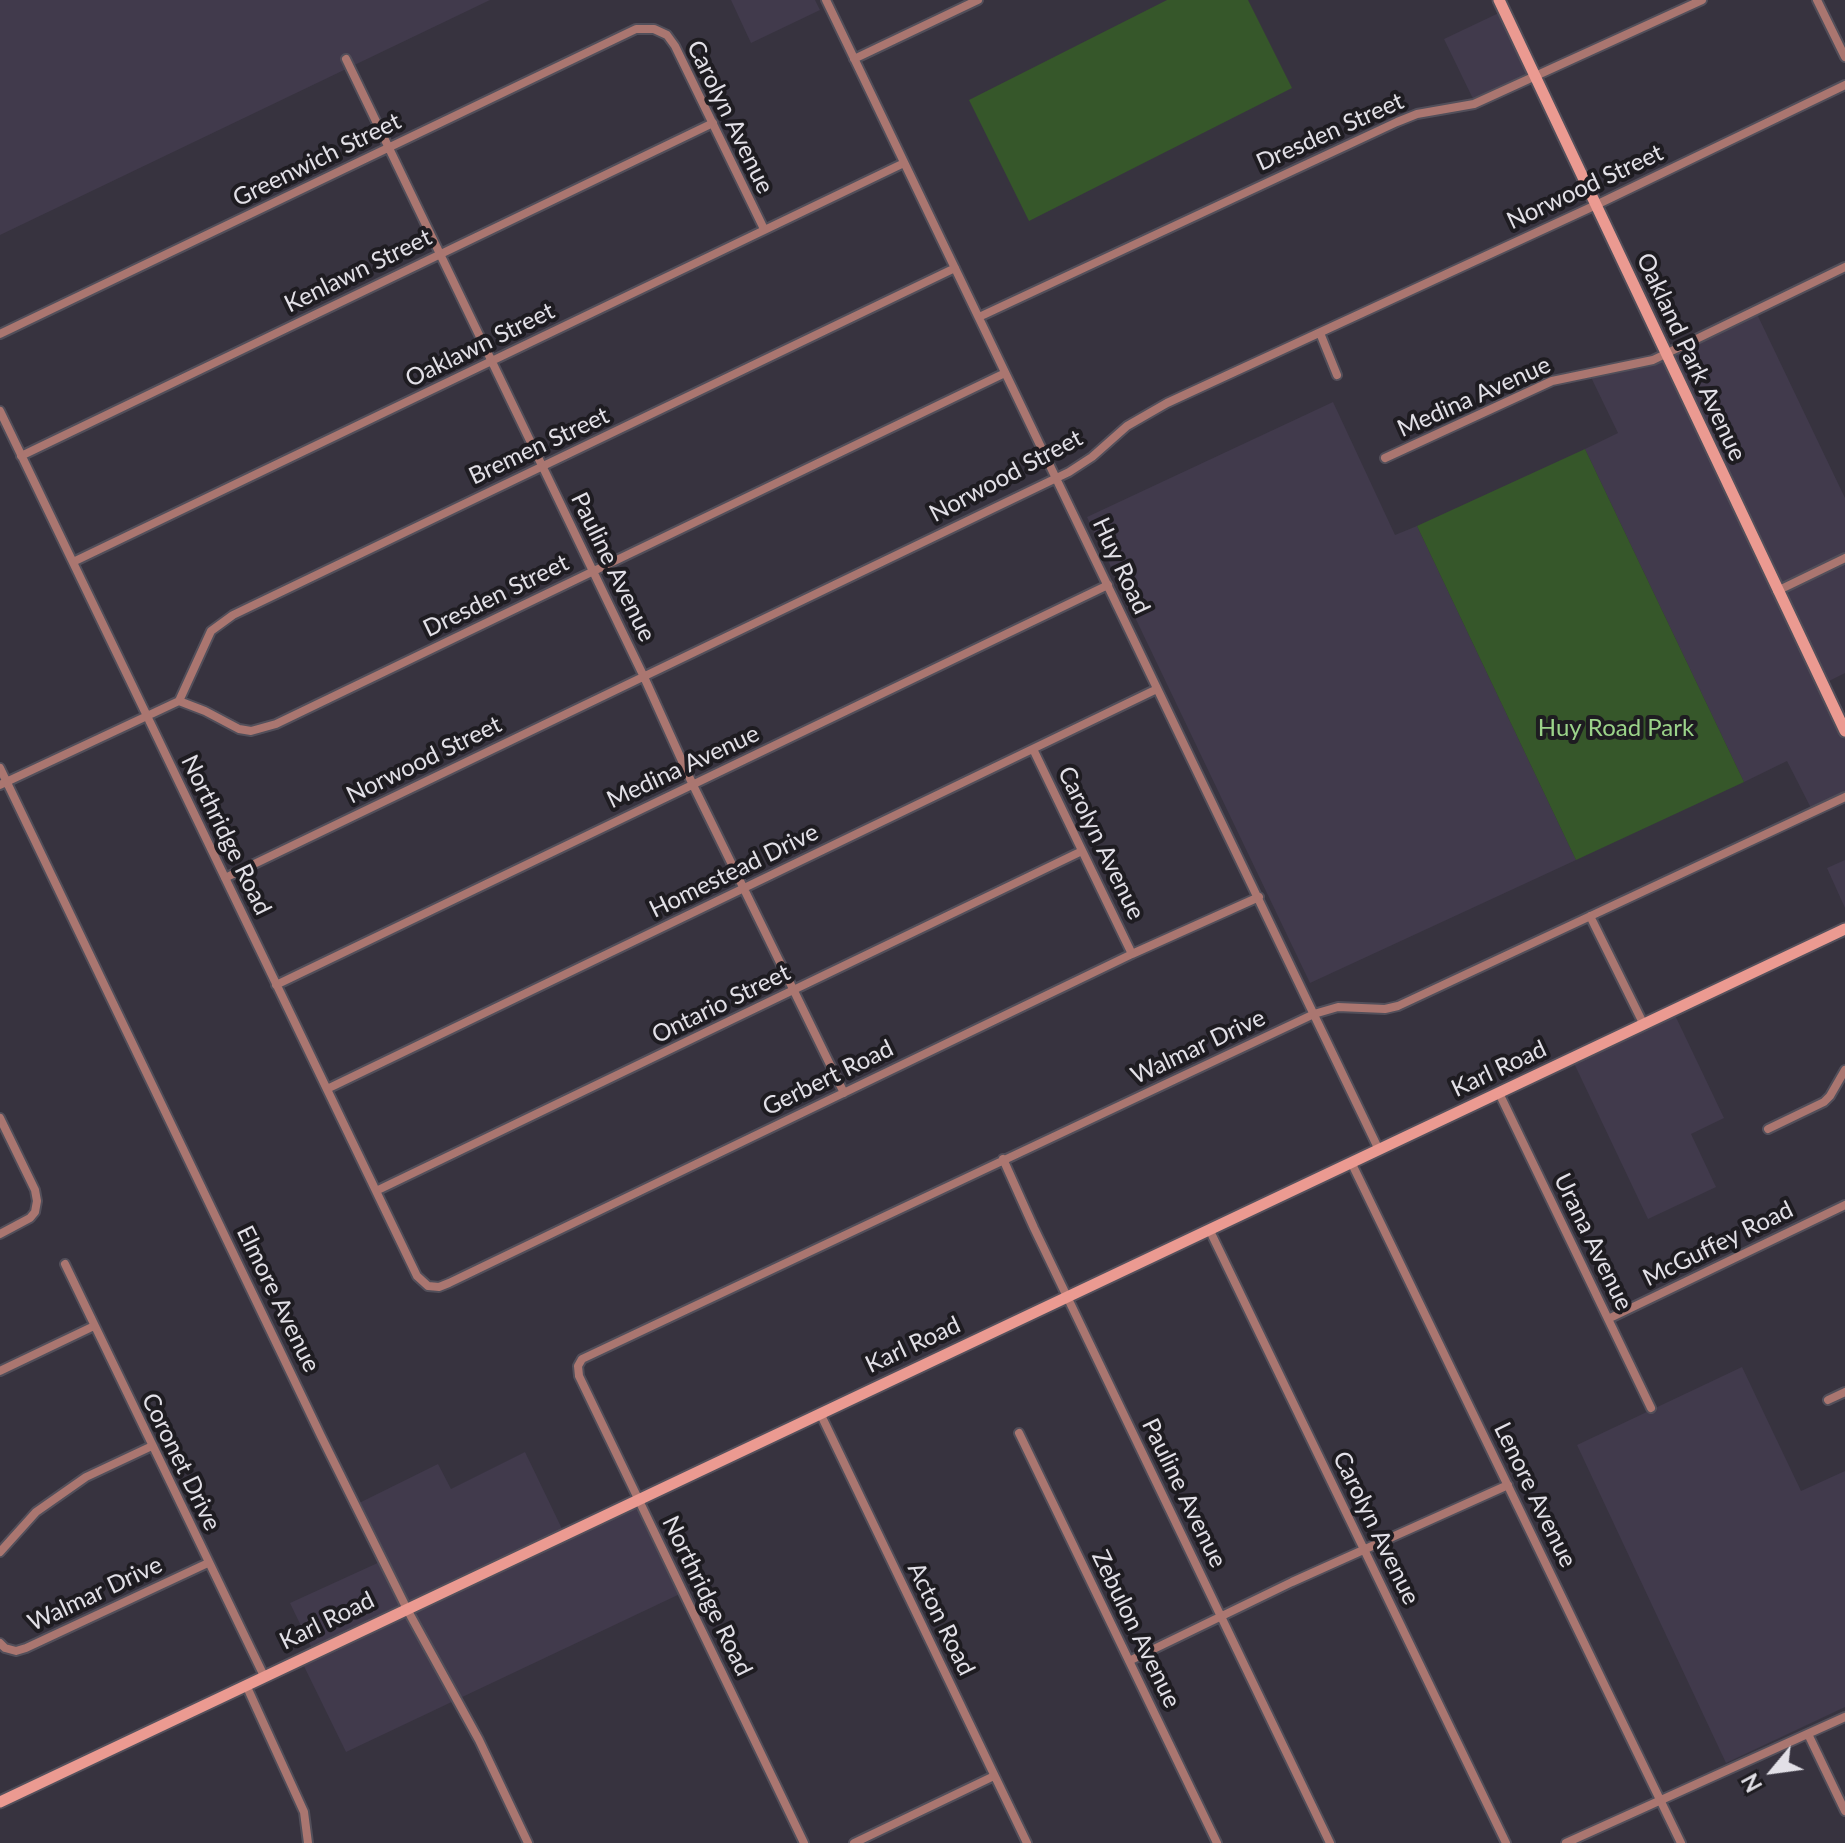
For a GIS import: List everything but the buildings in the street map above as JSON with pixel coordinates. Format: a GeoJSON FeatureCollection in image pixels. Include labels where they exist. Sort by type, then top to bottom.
{"type":"FeatureCollection","features":[{"type":"Feature","properties":{"kind":"main road","name":"Oakland Park Avenue"},"geometry":{"type":"LineString","coordinates":[[1499,0],[1845,730]]}},
{"type":"Feature","properties":{"kind":"main road","name":"Karl Road"},"geometry":{"type":"LineString","coordinates":[[0,1802],[1845,929]]}},
{"type":"Feature","properties":{"kind":"street","name":"Huy Road"},"geometry":{"type":"LineString","coordinates":[[826,0],[1379,1150]]}},
{"type":"Feature","properties":{"kind":"street"},"geometry":{"type":"LineString","coordinates":[[854,59],[978,0]]}},
{"type":"Feature","properties":{"kind":"street","name":"Dresden Street"},"geometry":{"type":"LineString","coordinates":[[979,317],[1397,122],[1417,114],[1474,104],[1702,0]]}},
{"type":"Feature","properties":{"kind":"street"},"geometry":{"type":"LineString","coordinates":[[1817,0],[1845,57]]}},
{"type":"Feature","properties":{"kind":"street","name":"Greenwich Street"},"geometry":{"type":"LineString","coordinates":[[0,334],[620,36],[636,29],[654,29]]}},
{"type":"Feature","properties":{"kind":"street","name":"Carolyn Avenue"},"geometry":{"type":"LineString","coordinates":[[654,29],[667,35],[675,46],[764,229]]}},
{"type":"Feature","properties":{"kind":"street","name":"Pauline Avenue"},"geometry":{"type":"LineString","coordinates":[[346,59],[692,783],[844,1093]]}},
{"type":"Feature","properties":{"kind":"street","name":"Norwood Street"},"geometry":{"type":"LineString","coordinates":[[225,878],[1083,464],[1145,414],[1596,205],[1845,85]]}},
{"type":"Feature","properties":{"kind":"street","name":"Kenlawn Street"},"geometry":{"type":"LineString","coordinates":[[21,456],[713,123]]}},
{"type":"Feature","properties":{"kind":"street","name":"Oaklawn Street"},"geometry":{"type":"LineString","coordinates":[[73,562],[904,163]]}},
{"type":"Feature","properties":{"kind":"street","name":"Medina Avenue"},"geometry":{"type":"LineString","coordinates":[[1385,458],[1552,381],[1653,360],[1845,267]]}},
{"type":"Feature","properties":{"kind":"street","name":"Bremen Street"},"geometry":{"type":"LineString","coordinates":[[179,701],[211,631],[233,615],[955,268]]}},
{"type":"Feature","properties":{"kind":"street"},"geometry":{"type":"LineString","coordinates":[[1320,333],[1337,375]]}},
{"type":"Feature","properties":{"kind":"street","name":"Dresden Street"},"geometry":{"type":"LineString","coordinates":[[179,701],[239,729],[263,729],[1005,373]]}},
{"type":"Feature","properties":{"kind":"street","name":"Northridge Road"},"geometry":{"type":"LineString","coordinates":[[0,411],[417,1276]]}},
{"type":"Feature","properties":{"kind":"street"},"geometry":{"type":"LineString","coordinates":[[1777,591],[1845,558]]}},
{"type":"Feature","properties":{"kind":"street","name":"Medina Avenue"},"geometry":{"type":"LineString","coordinates":[[276,985],[1108,585]]}},
{"type":"Feature","properties":{"kind":"street","name":"Homestead Drive"},"geometry":{"type":"LineString","coordinates":[[327,1089],[1157,689]]}},
{"type":"Feature","properties":{"kind":"street"},"geometry":{"type":"LineString","coordinates":[[3,783],[179,701]]}},
{"type":"Feature","properties":{"kind":"street","name":"Carolyn Avenue"},"geometry":{"type":"LineString","coordinates":[[1033,749],[1132,954]]}},
{"type":"Feature","properties":{"kind":"street","name":"Elmore Avenue"},"geometry":{"type":"LineString","coordinates":[[0,768],[3,783],[406,1608],[479,1740],[528,1843]]}},
{"type":"Feature","properties":{"kind":"street","name":"Walmar Drive"},"geometry":{"type":"LineString","coordinates":[[578,1366],[587,1354],[1314,1014],[1338,1007],[1377,1009],[1398,1006],[1845,797]]}},
{"type":"Feature","properties":{"kind":"street","name":"Ontario Street"},"geometry":{"type":"LineString","coordinates":[[376,1191],[1082,851]]}},
{"type":"Feature","properties":{"kind":"street","name":"Gerbert Road"},"geometry":{"type":"LineString","coordinates":[[417,1276],[428,1286],[439,1287],[449,1283],[1132,954],[1259,897]]}},
{"type":"Feature","properties":{"kind":"street"},"geometry":{"type":"LineString","coordinates":[[1590,916],[1644,1025]]}},
{"type":"Feature","properties":{"kind":"street"},"geometry":{"type":"LineString","coordinates":[[1768,1129],[1824,1102],[1845,1070]]}},
{"type":"Feature","properties":{"kind":"street","name":"Urana Avenue"},"geometry":{"type":"LineString","coordinates":[[1499,1093],[1651,1408]]}},
{"type":"Feature","properties":{"kind":"street"},"geometry":{"type":"LineString","coordinates":[[0,1118],[35,1190],[37,1201],[35,1212],[0,1234]]}},
{"type":"Feature","properties":{"kind":"street","name":"Pauline Avenue"},"geometry":{"type":"LineString","coordinates":[[1003,1159],[1330,1843]]}},
{"type":"Feature","properties":{"kind":"street","name":"Lenore Avenue"},"geometry":{"type":"LineString","coordinates":[[1352,1164],[1681,1843]]}},
{"type":"Feature","properties":{"kind":"street","name":"McGuffey Road"},"geometry":{"type":"LineString","coordinates":[[1608,1319],[1845,1205]]}},
{"type":"Feature","properties":{"kind":"street","name":"Carolyn Avenue"},"geometry":{"type":"LineString","coordinates":[[1210,1231],[1506,1843]]}},
{"type":"Feature","properties":{"kind":"street","name":"Coronet Drive"},"geometry":{"type":"LineString","coordinates":[[65,1264],[264,1676]]}},
{"type":"Feature","properties":{"kind":"street"},"geometry":{"type":"LineString","coordinates":[[0,1371],[94,1326]]}},
{"type":"Feature","properties":{"kind":"street","name":"Northridge Road"},"geometry":{"type":"LineString","coordinates":[[578,1366],[579,1376],[637,1499],[804,1843]]}},
{"type":"Feature","properties":{"kind":"street"},"geometry":{"type":"LineString","coordinates":[[1828,1400],[1845,1392]]}},
{"type":"Feature","properties":{"kind":"street","name":"Acton Road"},"geometry":{"type":"LineString","coordinates":[[820,1413],[1027,1843]]}},
{"type":"Feature","properties":{"kind":"street","name":"Zebulon Avenue"},"geometry":{"type":"LineString","coordinates":[[1019,1433],[1217,1843]]}},
{"type":"Feature","properties":{"kind":"street"},"geometry":{"type":"LineString","coordinates":[[0,1552],[36,1512],[86,1477],[152,1446]]}},
{"type":"Feature","properties":{"kind":"street"},"geometry":{"type":"LineString","coordinates":[[1129,1661],[1364,1549],[1508,1485]]}},
{"type":"Feature","properties":{"kind":"street","name":"Walmar Drive"},"geometry":{"type":"LineString","coordinates":[[0,1643],[16,1651],[26,1648],[208,1563]]}},
{"type":"Feature","properties":{"kind":"street"},"geometry":{"type":"LineString","coordinates":[[246,1685],[304,1812],[308,1843]]}},
{"type":"Feature","properties":{"kind":"street"},"geometry":{"type":"LineString","coordinates":[[1566,1843],[1845,1717]]}},
{"type":"Feature","properties":{"kind":"street"},"geometry":{"type":"LineString","coordinates":[[1808,1734],[1845,1811]]}},
{"type":"Feature","properties":{"kind":"street"},"geometry":{"type":"LineString","coordinates":[[854,1843],[994,1776]]}},
{"type":"Feature","properties":{"kind":"shaded area"},"geometry":{"type":"Polygon","coordinates":[[[0,0],[490,0],[0,235],[0,0]]]}},
{"type":"Feature","properties":{"kind":"shaded area"},"geometry":{"type":"Polygon","coordinates":[[[731,0],[815,0],[820,10],[751,43],[731,0]]]}},
{"type":"Feature","properties":{"kind":"shaded area"},"geometry":{"type":"Polygon","coordinates":[[[1503,11],[1536,80],[1476,105],[1444,39],[1503,11]]]}},
{"type":"Feature","properties":{"kind":"shaded area"},"geometry":{"type":"Polygon","coordinates":[[[1755,310],[1845,498],[1845,673],[1821,685],[1845,735],[1845,797],[1813,812],[1787,761],[1744,782],[1585,449],[1618,433],[1588,371],[1621,371],[1666,355],[1755,310]]]}},
{"type":"Feature","properties":{"kind":"shaded area"},"geometry":{"type":"Polygon","coordinates":[[[1333,402],[1395,535],[1417,526],[1576,860],[1310,983],[1087,517],[1333,402]]]}},
{"type":"Feature","properties":{"kind":"shaded area"},"geometry":{"type":"Polygon","coordinates":[[[1845,860],[1845,908],[1827,868],[1845,860]]]}},
{"type":"Feature","properties":{"kind":"shaded area"},"geometry":{"type":"Polygon","coordinates":[[[1673,1011],[1724,1118],[1691,1134],[1716,1187],[1648,1219],[1572,1059],[1673,1011]]]}},
{"type":"Feature","properties":{"kind":"shaded area"},"geometry":{"type":"Polygon","coordinates":[[[1742,1367],[1801,1491],[1845,1471],[1845,1707],[1726,1763],[1577,1445],[1742,1367]]]}},
{"type":"Feature","properties":{"kind":"shaded area"},"geometry":{"type":"Polygon","coordinates":[[[525,1452],[565,1535],[639,1499],[682,1593],[346,1752],[300,1658],[313,1651],[290,1603],[382,1561],[355,1505],[438,1464],[451,1489],[525,1452]]]}},
{"type":"Feature","properties":{"kind":"green space"},"geometry":{"type":"Polygon","coordinates":[[[1167,0],[1248,0],[1292,88],[1029,221],[969,100],[1167,0]]]}},
{"type":"Feature","properties":{"kind":"green space","name":"Huy Road Park"},"geometry":{"type":"Polygon","coordinates":[[[1585,449],[1744,782],[1576,860],[1417,526],[1585,449]]]}}]}
